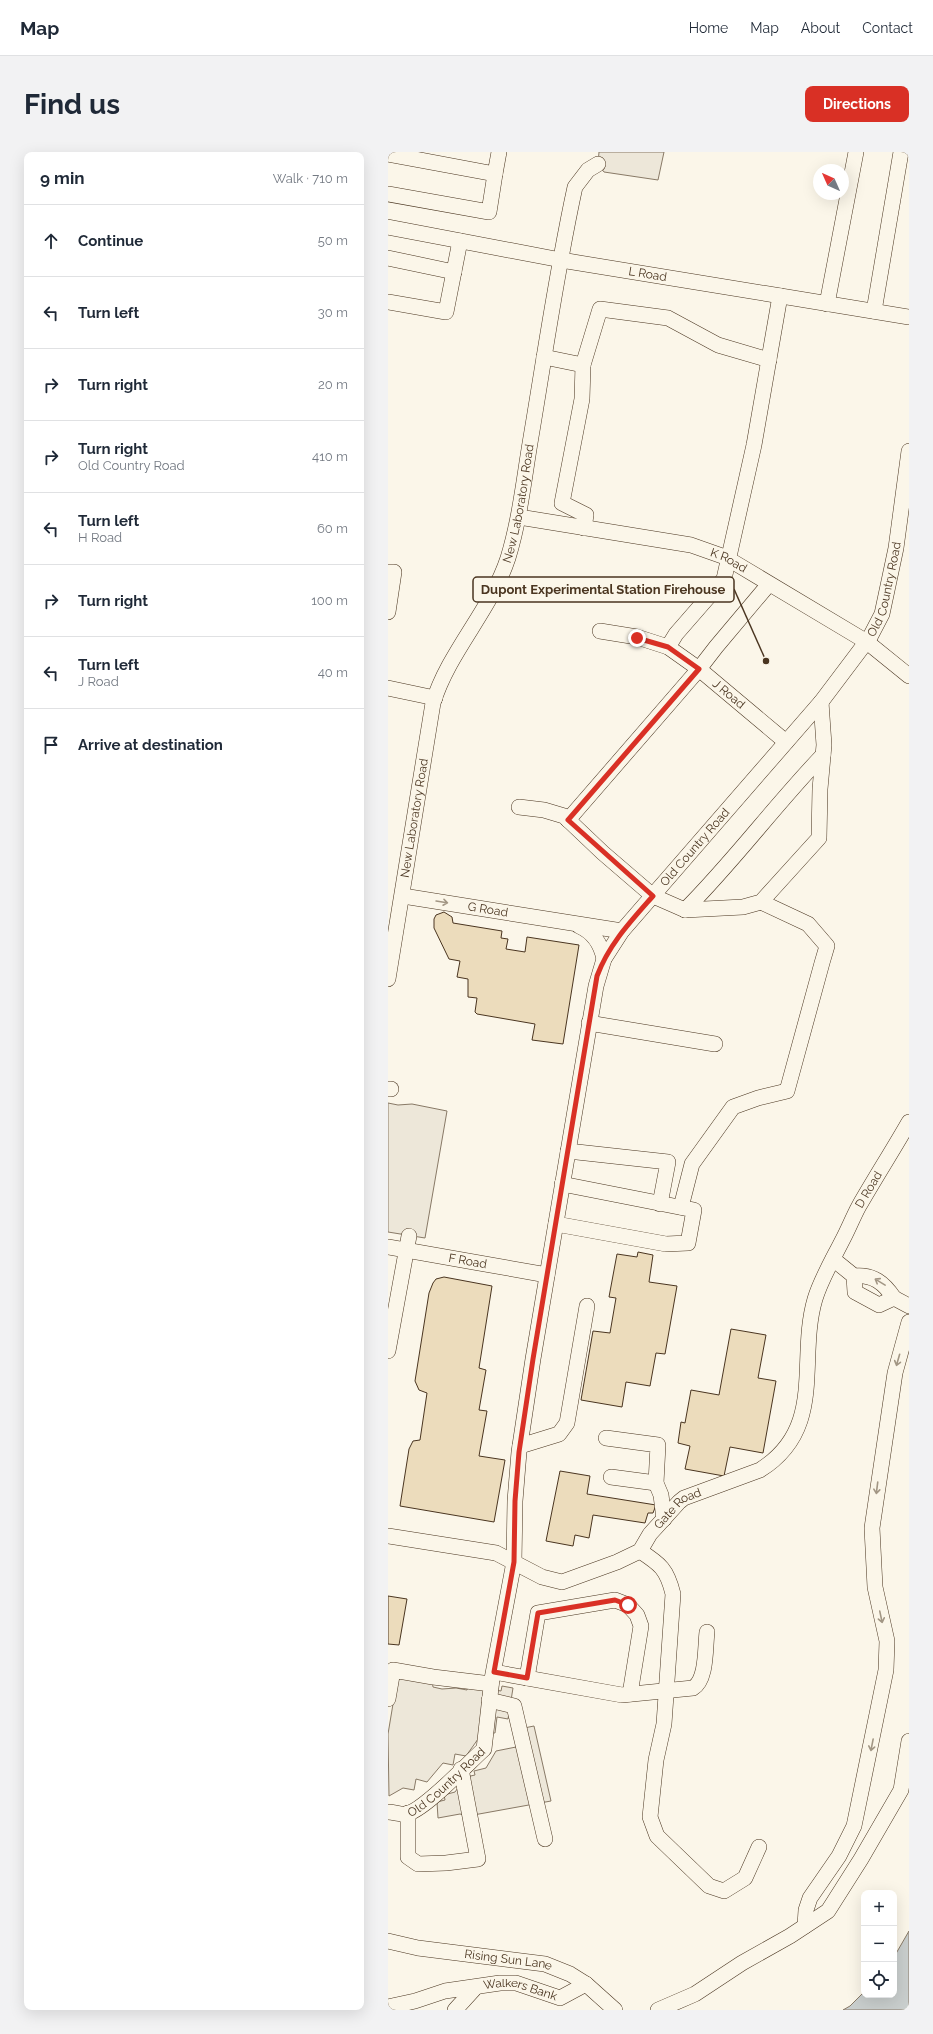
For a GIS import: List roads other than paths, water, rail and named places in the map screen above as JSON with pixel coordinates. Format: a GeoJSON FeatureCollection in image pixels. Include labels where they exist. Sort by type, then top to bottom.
{"type":"FeatureCollection","features":[{"type":"Feature","properties":{"kind":"street"},"geometry":{"type":"LineString","coordinates":[[388,194],[489,212],[499,152]]}},
{"type":"Feature","properties":{"kind":"street"},"geometry":{"type":"LineString","coordinates":[[827,304],[856,152]]}},
{"type":"Feature","properties":{"kind":"street"},"geometry":{"type":"LineString","coordinates":[[874,311],[901,152]]}},
{"type":"Feature","properties":{"kind":"street"},"geometry":{"type":"LineString","coordinates":[[388,154],[495,174]]}},
{"type":"Feature","properties":{"kind":"street","name":"New Laboratory Road"},"geometry":{"type":"LineString","coordinates":[[388,979],[435,698],[444,676],[500,578],[519,517],[544,357],[575,187],[588,170],[598,164]]}},
{"type":"Feature","properties":{"kind":"street","name":"L Road"},"geometry":{"type":"LineString","coordinates":[[388,227],[561,260],[909,317]]}},
{"type":"Feature","properties":{"kind":"street"},"geometry":{"type":"LineString","coordinates":[[388,302],[446,312],[460,241]]}},
{"type":"Feature","properties":{"kind":"street"},"geometry":{"type":"LineString","coordinates":[[388,258],[454,272]]}},
{"type":"Feature","properties":{"kind":"street"},"geometry":{"type":"LineString","coordinates":[[668,647],[676,634],[724,579],[730,560],[754,445],[780,296]]}},
{"type":"Feature","properties":{"kind":"street"},"geometry":{"type":"LineString","coordinates":[[584,528],[586,514],[562,503],[582,399],[583,365],[600,309],[668,318],[718,344],[769,360]]}},
{"type":"Feature","properties":{"kind":"street"},"geometry":{"type":"LineString","coordinates":[[544,357],[583,365]]}},
{"type":"Feature","properties":{"kind":"street","name":"Old Country Road"},"geometry":{"type":"LineString","coordinates":[[388,1812],[408,1813],[436,1794],[484,1749],[489,1700],[514,1562],[515,1501],[520,1446],[597,976],[604,959],[622,931],[821,702],[867,642],[882,614],[906,499],[909,450]]}},
{"type":"Feature","properties":{"kind":"street","name":"K Road"},"geometry":{"type":"LineString","coordinates":[[519,517],[691,545],[709,550],[730,560],[867,642],[909,676]]}},
{"type":"Feature","properties":{"kind":"street"},"geometry":{"type":"LineString","coordinates":[[388,572],[394,572],[388,612]]}},
{"type":"Feature","properties":{"kind":"street"},"geometry":{"type":"LineString","coordinates":[[568,820],[699,669],[769,584]]}},
{"type":"Feature","properties":{"kind":"street","name":"J Road"},"geometry":{"type":"LineString","coordinates":[[600,631],[643,639],[668,647],[699,669],[786,742]]}},
{"type":"Feature","properties":{"kind":"street"},"geometry":{"type":"LineString","coordinates":[[388,688],[435,698]]}},
{"type":"Feature","properties":{"kind":"street"},"geometry":{"type":"LineString","coordinates":[[519,807],[544,810],[564,816],[653,896],[685,910],[743,906],[761,902],[819,838],[820,790],[824,745],[821,702]]}},
{"type":"Feature","properties":{"kind":"street"},"geometry":{"type":"LineString","coordinates":[[685,910],[709,886],[805,774],[823,756]]}},
{"type":"Feature","properties":{"kind":"street","name":"G Road"},"geometry":{"type":"LineString","coordinates":[[403,896],[622,931]]}},
{"type":"Feature","properties":{"kind":"street"},"geometry":{"type":"LineString","coordinates":[[681,1208],[692,1164],[733,1107],[758,1098],[787,1091],[827,946],[808,924],[761,902]]}},
{"type":"Feature","properties":{"kind":"street"},"geometry":{"type":"LineString","coordinates":[[573,923],[583,927],[598,942],[604,959]]}},
{"type":"Feature","properties":{"kind":"street"},"geometry":{"type":"LineString","coordinates":[[589,1023],[715,1044]]}},
{"type":"Feature","properties":{"kind":"street","name":"D Road"},"geometry":{"type":"LineString","coordinates":[[833,1259],[859,1207],[909,1122]]}},
{"type":"Feature","properties":{"kind":"street"},"geometry":{"type":"LineString","coordinates":[[568,1150],[597,1155],[614,1154],[668,1162],[660,1204]]}},
{"type":"Feature","properties":{"kind":"street"},"geometry":{"type":"LineString","coordinates":[[556,1224],[666,1244],[688,1243],[694,1210],[562,1184]]}},
{"type":"Feature","properties":{"kind":"street"},"geometry":{"type":"LineString","coordinates":[[388,1351],[408,1243]]}},
{"type":"Feature","properties":{"kind":"street","name":"F Road"},"geometry":{"type":"LineString","coordinates":[[388,1247],[408,1243],[547,1275]]}},
{"type":"Feature","properties":{"kind":"street"},"geometry":{"type":"LineString","coordinates":[[833,1259],[854,1276],[855,1292],[878,1305],[894,1298]]}},
{"type":"Feature","properties":{"kind":"street","name":"Gate Road"},"geometry":{"type":"LineString","coordinates":[[640,1551],[650,1534],[684,1498],[760,1470],[784,1450],[793,1436],[804,1407],[807,1392],[808,1339],[815,1298],[833,1259]]}},
{"type":"Feature","properties":{"kind":"street"},"geometry":{"type":"LineString","coordinates":[[854,1276],[866,1274],[886,1286],[894,1298],[909,1306]]}},
{"type":"Feature","properties":{"kind":"street"},"geometry":{"type":"LineString","coordinates":[[520,1446],[559,1434],[567,1423],[588,1306]]}},
{"type":"Feature","properties":{"kind":"street"},"geometry":{"type":"LineString","coordinates":[[805,1926],[806,1910],[810,1898],[839,1856],[854,1826],[886,1670],[887,1642],[875,1587],[872,1528],[895,1373],[909,1322]]}},
{"type":"Feature","properties":{"kind":"street"},"geometry":{"type":"LineString","coordinates":[[606,1438],[658,1445],[656,1483],[661,1495],[664,1519]]}},
{"type":"Feature","properties":{"kind":"street"},"geometry":{"type":"LineString","coordinates":[[611,1477],[656,1483]]}},
{"type":"Feature","properties":{"kind":"street"},"geometry":{"type":"LineString","coordinates":[[388,1536],[496,1553],[542,1577],[562,1582],[616,1562],[640,1551],[657,1563],[669,1578],[673,1594],[664,1724],[656,1760],[650,1817],[657,1836],[709,1886],[724,1891],[745,1878],[759,1847]]}},
{"type":"Feature","properties":{"kind":"street"},"geometry":{"type":"LineString","coordinates":[[527,1678],[538,1613],[615,1600],[628,1605],[637,1615],[641,1626],[630,1694]]}},
{"type":"Feature","properties":{"kind":"street"},"geometry":{"type":"LineString","coordinates":[[388,1698],[393,1670],[433,1677],[527,1678],[622,1695],[666,1689],[693,1688],[698,1685],[702,1678],[707,1632]]}},
{"type":"Feature","properties":{"kind":"street"},"geometry":{"type":"LineString","coordinates":[[489,1700],[514,1706],[545,1839]]}},
{"type":"Feature","properties":{"kind":"street"},"geometry":{"type":"LineString","coordinates":[[658,2010],[695,1994],[742,1963],[828,1912],[901,1790],[909,1741]]}},
{"type":"Feature","properties":{"kind":"street"},"geometry":{"type":"LineString","coordinates":[[408,1813],[408,1857],[418,1864],[478,1859],[461,1769]]}},
{"type":"Feature","properties":{"kind":"street","name":"Rising Sun Lane"},"geometry":{"type":"LineString","coordinates":[[388,1941],[418,1948],[545,1964],[570,1974],[586,1984],[615,2010]]}},
{"type":"Feature","properties":{"kind":"street","name":"Walkers Bank"},"geometry":{"type":"LineString","coordinates":[[388,2006],[416,2001],[445,1991],[475,1988],[500,1983],[516,1983],[560,1998],[586,1984]]}},
{"type":"Feature","properties":{"kind":"street"},"geometry":{"type":"LineString","coordinates":[[455,2010],[475,1988]]}},
{"type":"Feature","properties":{"kind":"place","name":"Dupont Experimental Station Firehouse"},"geometry":{"type":"Point","coordinates":[766,661]}}]}
